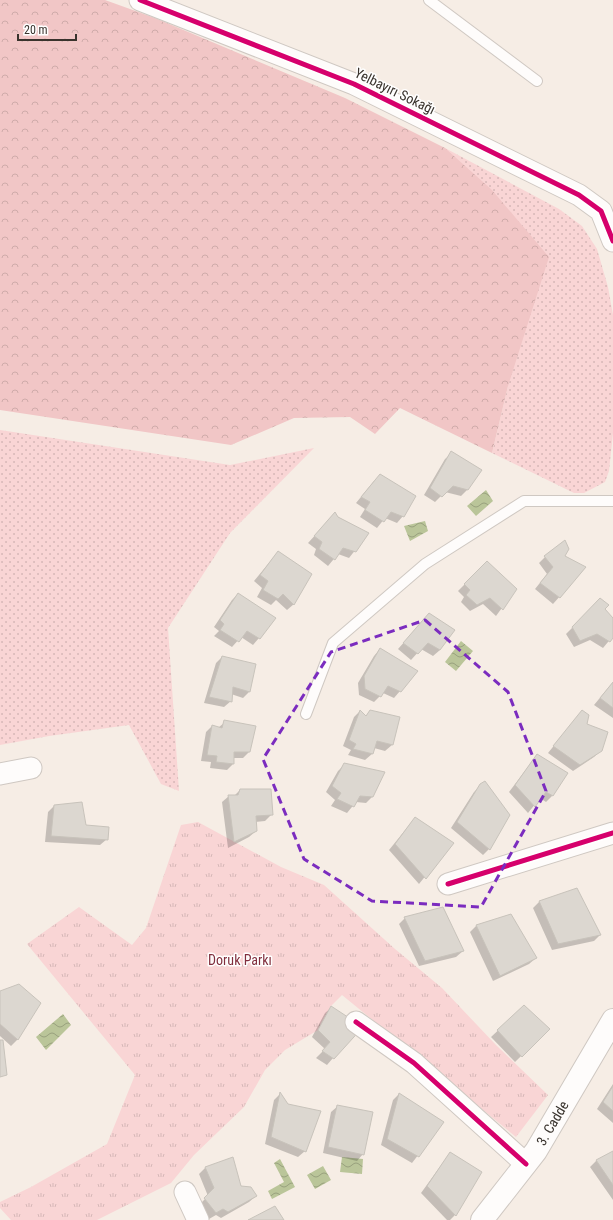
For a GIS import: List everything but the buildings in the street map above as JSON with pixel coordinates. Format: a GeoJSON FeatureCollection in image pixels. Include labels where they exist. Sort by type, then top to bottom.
{"type":"FeatureCollection","features":[{"type":"Feature","properties":{"kind":"main road","name":"3. Cadde"},"geometry":{"type":"LineString","coordinates":[[482,1220],[536,1151],[613,1020]]}},
{"type":"Feature","properties":{"kind":"street","name":"Yelbayırı Sokağı"},"geometry":{"type":"LineString","coordinates":[[140,0],[354,84],[579,194],[601,211],[613,241]]}},
{"type":"Feature","properties":{"kind":"street"},"geometry":{"type":"LineString","coordinates":[[0,774],[31,768]]}},
{"type":"Feature","properties":{"kind":"street"},"geometry":{"type":"LineString","coordinates":[[448,884],[613,833]]}},
{"type":"Feature","properties":{"kind":"street"},"geometry":{"type":"LineString","coordinates":[[356,1022],[414,1063],[526,1164]]}},
{"type":"Feature","properties":{"kind":"street"},"geometry":{"type":"LineString","coordinates":[[185,1192],[207,1218]]}},
{"type":"Feature","properties":{"kind":"lane"},"geometry":{"type":"LineString","coordinates":[[429,0],[537,80]]}},
{"type":"Feature","properties":{"kind":"lane"},"geometry":{"type":"LineString","coordinates":[[306,714],[333,643],[425,564],[524,501],[613,501]]}},
{"type":"Feature","properties":{"kind":"highlighted area"},"geometry":{"type":"Polygon","coordinates":[[[425,620],[508,692],[546,791],[481,907],[372,901],[304,859],[263,759],[331,652],[425,620]]]}},
{"type":"Feature","properties":{"kind":"green space"},"geometry":{"type":"Polygon","coordinates":[[[0,0],[105,0],[155,18],[345,98],[445,148],[492,190],[549,257],[508,386],[492,453],[400,408],[375,434],[350,417],[294,418],[231,445],[0,410],[0,0]]]}},
{"type":"Feature","properties":{"kind":"green space"},"geometry":{"type":"Polygon","coordinates":[[[445,148],[559,209],[582,226],[597,249],[608,287],[613,315],[613,433],[609,471],[605,482],[584,493],[574,493],[492,453],[508,386],[445,148]]]}},
{"type":"Feature","properties":{"kind":"green space"},"geometry":{"type":"Polygon","coordinates":[[[0,430],[230,465],[314,448],[230,533],[168,628],[179,791],[161,784],[129,725],[49,736],[0,745],[0,430]]]}},
{"type":"Feature","properties":{"kind":"green space","name":"Doruk Parkı"},"geometry":{"type":"Polygon","coordinates":[[[198,822],[281,867],[324,885],[395,949],[442,988],[496,1045],[548,1095],[516,1137],[342,995],[331,1006],[318,1030],[285,1050],[265,1070],[244,1107],[194,1155],[171,1183],[97,1220],[11,1220],[0,1208],[0,1202],[31,1187],[107,1144],[135,1075],[27,944],[79,907],[132,945],[146,928],[181,825],[198,822]]]}},
{"type":"Feature","properties":{"kind":"water"},"geometry":{"type":"Polygon","coordinates":[[[486,490],[493,501],[476,516],[467,506],[486,490]]]}},
{"type":"Feature","properties":{"kind":"water"},"geometry":{"type":"Polygon","coordinates":[[[425,521],[428,531],[410,541],[404,526],[425,521]]]}},
{"type":"Feature","properties":{"kind":"water"},"geometry":{"type":"Polygon","coordinates":[[[461,641],[473,651],[456,671],[445,662],[461,641]]]}},
{"type":"Feature","properties":{"kind":"water"},"geometry":{"type":"Polygon","coordinates":[[[63,1014],[71,1025],[46,1050],[36,1037],[63,1014]]]}},
{"type":"Feature","properties":{"kind":"water"},"geometry":{"type":"Polygon","coordinates":[[[342,1157],[363,1159],[362,1174],[340,1172],[342,1157]]]}},
{"type":"Feature","properties":{"kind":"water"},"geometry":{"type":"Polygon","coordinates":[[[280,1159],[295,1187],[272,1199],[268,1191],[284,1182],[274,1163],[280,1159]]]}},
{"type":"Feature","properties":{"kind":"water"},"geometry":{"type":"Polygon","coordinates":[[[323,1166],[331,1180],[315,1189],[307,1175],[323,1166]]]}},
{"type":"Feature","properties":{"kind":"cycle path"},"geometry":{"type":"LineString","coordinates":[[140,0],[354,84],[579,195],[601,211],[613,241]]}},
{"type":"Feature","properties":{"kind":"cycle path"},"geometry":{"type":"LineString","coordinates":[[448,884],[613,833]]}},
{"type":"Feature","properties":{"kind":"cycle path"},"geometry":{"type":"LineString","coordinates":[[356,1022],[414,1063],[526,1164]]}}]}
